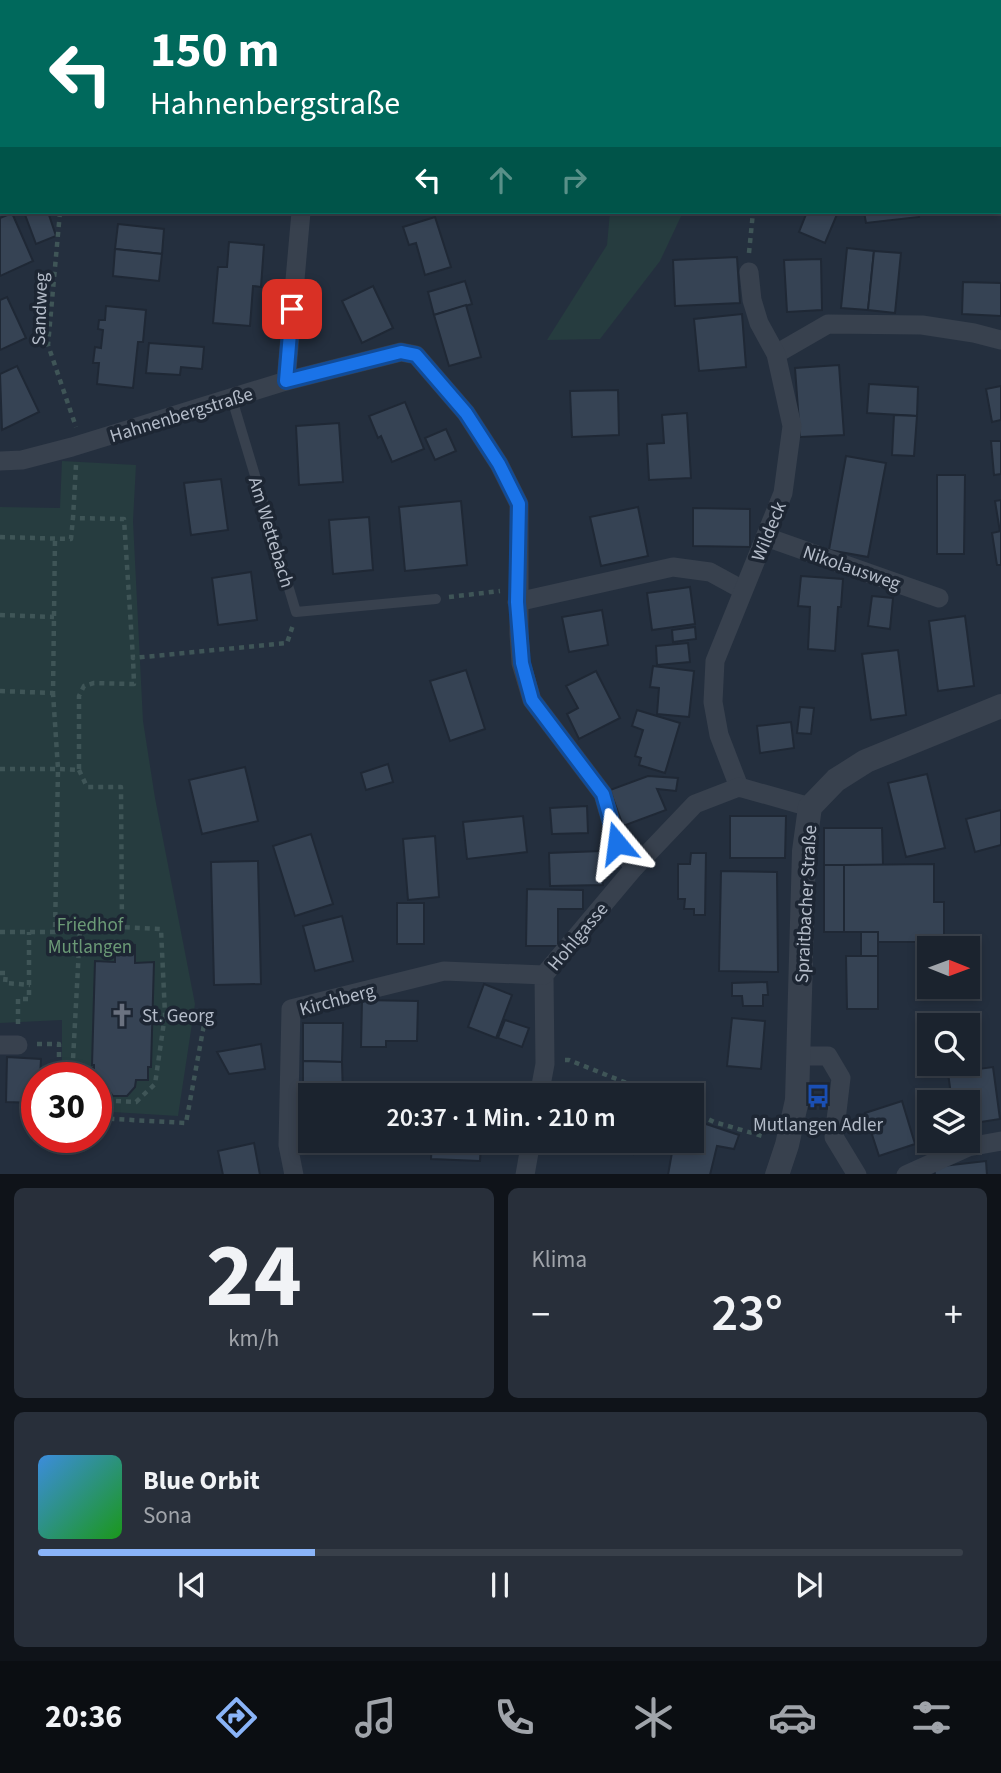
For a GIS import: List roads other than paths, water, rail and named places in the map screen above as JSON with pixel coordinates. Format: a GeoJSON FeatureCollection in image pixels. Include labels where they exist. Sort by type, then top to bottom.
{"type":"FeatureCollection","features":[{"type":"Feature","properties":{"kind":"street"},"geometry":{"type":"LineString","coordinates":[[286,381],[301,214]]}},
{"type":"Feature","properties":{"kind":"street","name":"Wildeck"},"geometry":{"type":"LineString","coordinates":[[739,787],[719,735],[713,702],[715,661],[783,493],[792,426],[776,354],[759,323],[748,272]]}},
{"type":"Feature","properties":{"kind":"street"},"geometry":{"type":"LineString","coordinates":[[776,354],[828,324],[922,325],[1001,340]]}},
{"type":"Feature","properties":{"kind":"street","name":"Hahnenbergstraße"},"geometry":{"type":"LineString","coordinates":[[0,461],[22,460],[82,444],[232,400],[286,381],[401,352],[416,355],[466,413],[499,464],[519,504],[518,595],[522,663],[532,700],[603,794],[617,843],[634,868]]}},
{"type":"Feature","properties":{"kind":"street","name":"Nikolausweg"},"geometry":{"type":"LineString","coordinates":[[766,537],[939,598]]}},
{"type":"Feature","properties":{"kind":"street"},"geometry":{"type":"LineString","coordinates":[[518,595],[673,567],[710,572],[743,590]]}},
{"type":"Feature","properties":{"kind":"street","name":"Spraitbacher Straße"},"geometry":{"type":"LineString","coordinates":[[777,1174],[788,1145],[797,1100],[804,851],[810,807],[835,780],[866,761],[1001,706]]}},
{"type":"Feature","properties":{"kind":"street"},"geometry":{"type":"LineString","coordinates":[[634,868],[695,804],[739,787],[810,807]]}},
{"type":"Feature","properties":{"kind":"street","name":"Hohlgasse"},"geometry":{"type":"LineString","coordinates":[[541,1083],[545,1064],[544,975],[634,868]]}},
{"type":"Feature","properties":{"kind":"street","name":"Kirchberg"},"geometry":{"type":"LineString","coordinates":[[294,1174],[288,1145],[291,1009],[444,971],[544,975]]}},
{"type":"Feature","properties":{"kind":"street"},"geometry":{"type":"LineString","coordinates":[[799,1055],[828,1056],[841,1078],[834,1137],[857,1174]]}},
{"type":"Feature","properties":{"kind":"street"},"geometry":{"type":"LineString","coordinates":[[906,1174],[968,1147],[1001,1141]]}},
{"type":"Feature","properties":{"kind":"street"},"geometry":{"type":"LineString","coordinates":[[525,1174],[529,1153]]}},
{"type":"Feature","properties":{"kind":"lane","name":"Am Wettebach"},"geometry":{"type":"LineString","coordinates":[[232,400],[296,612],[436,599]]}},
{"type":"Feature","properties":{"kind":"place","name":"St. Georg"},"geometry":{"type":"Point","coordinates":[122,1015]}},
{"type":"Feature","properties":{"kind":"place","name":"Mutlangen Adler"},"geometry":{"type":"Point","coordinates":[818,1096]}},
{"type":"Feature","properties":{"kind":"park label","name":"Friedhof Mutlangen"},"geometry":{"type":"Point","coordinates":[90,935]}}]}
